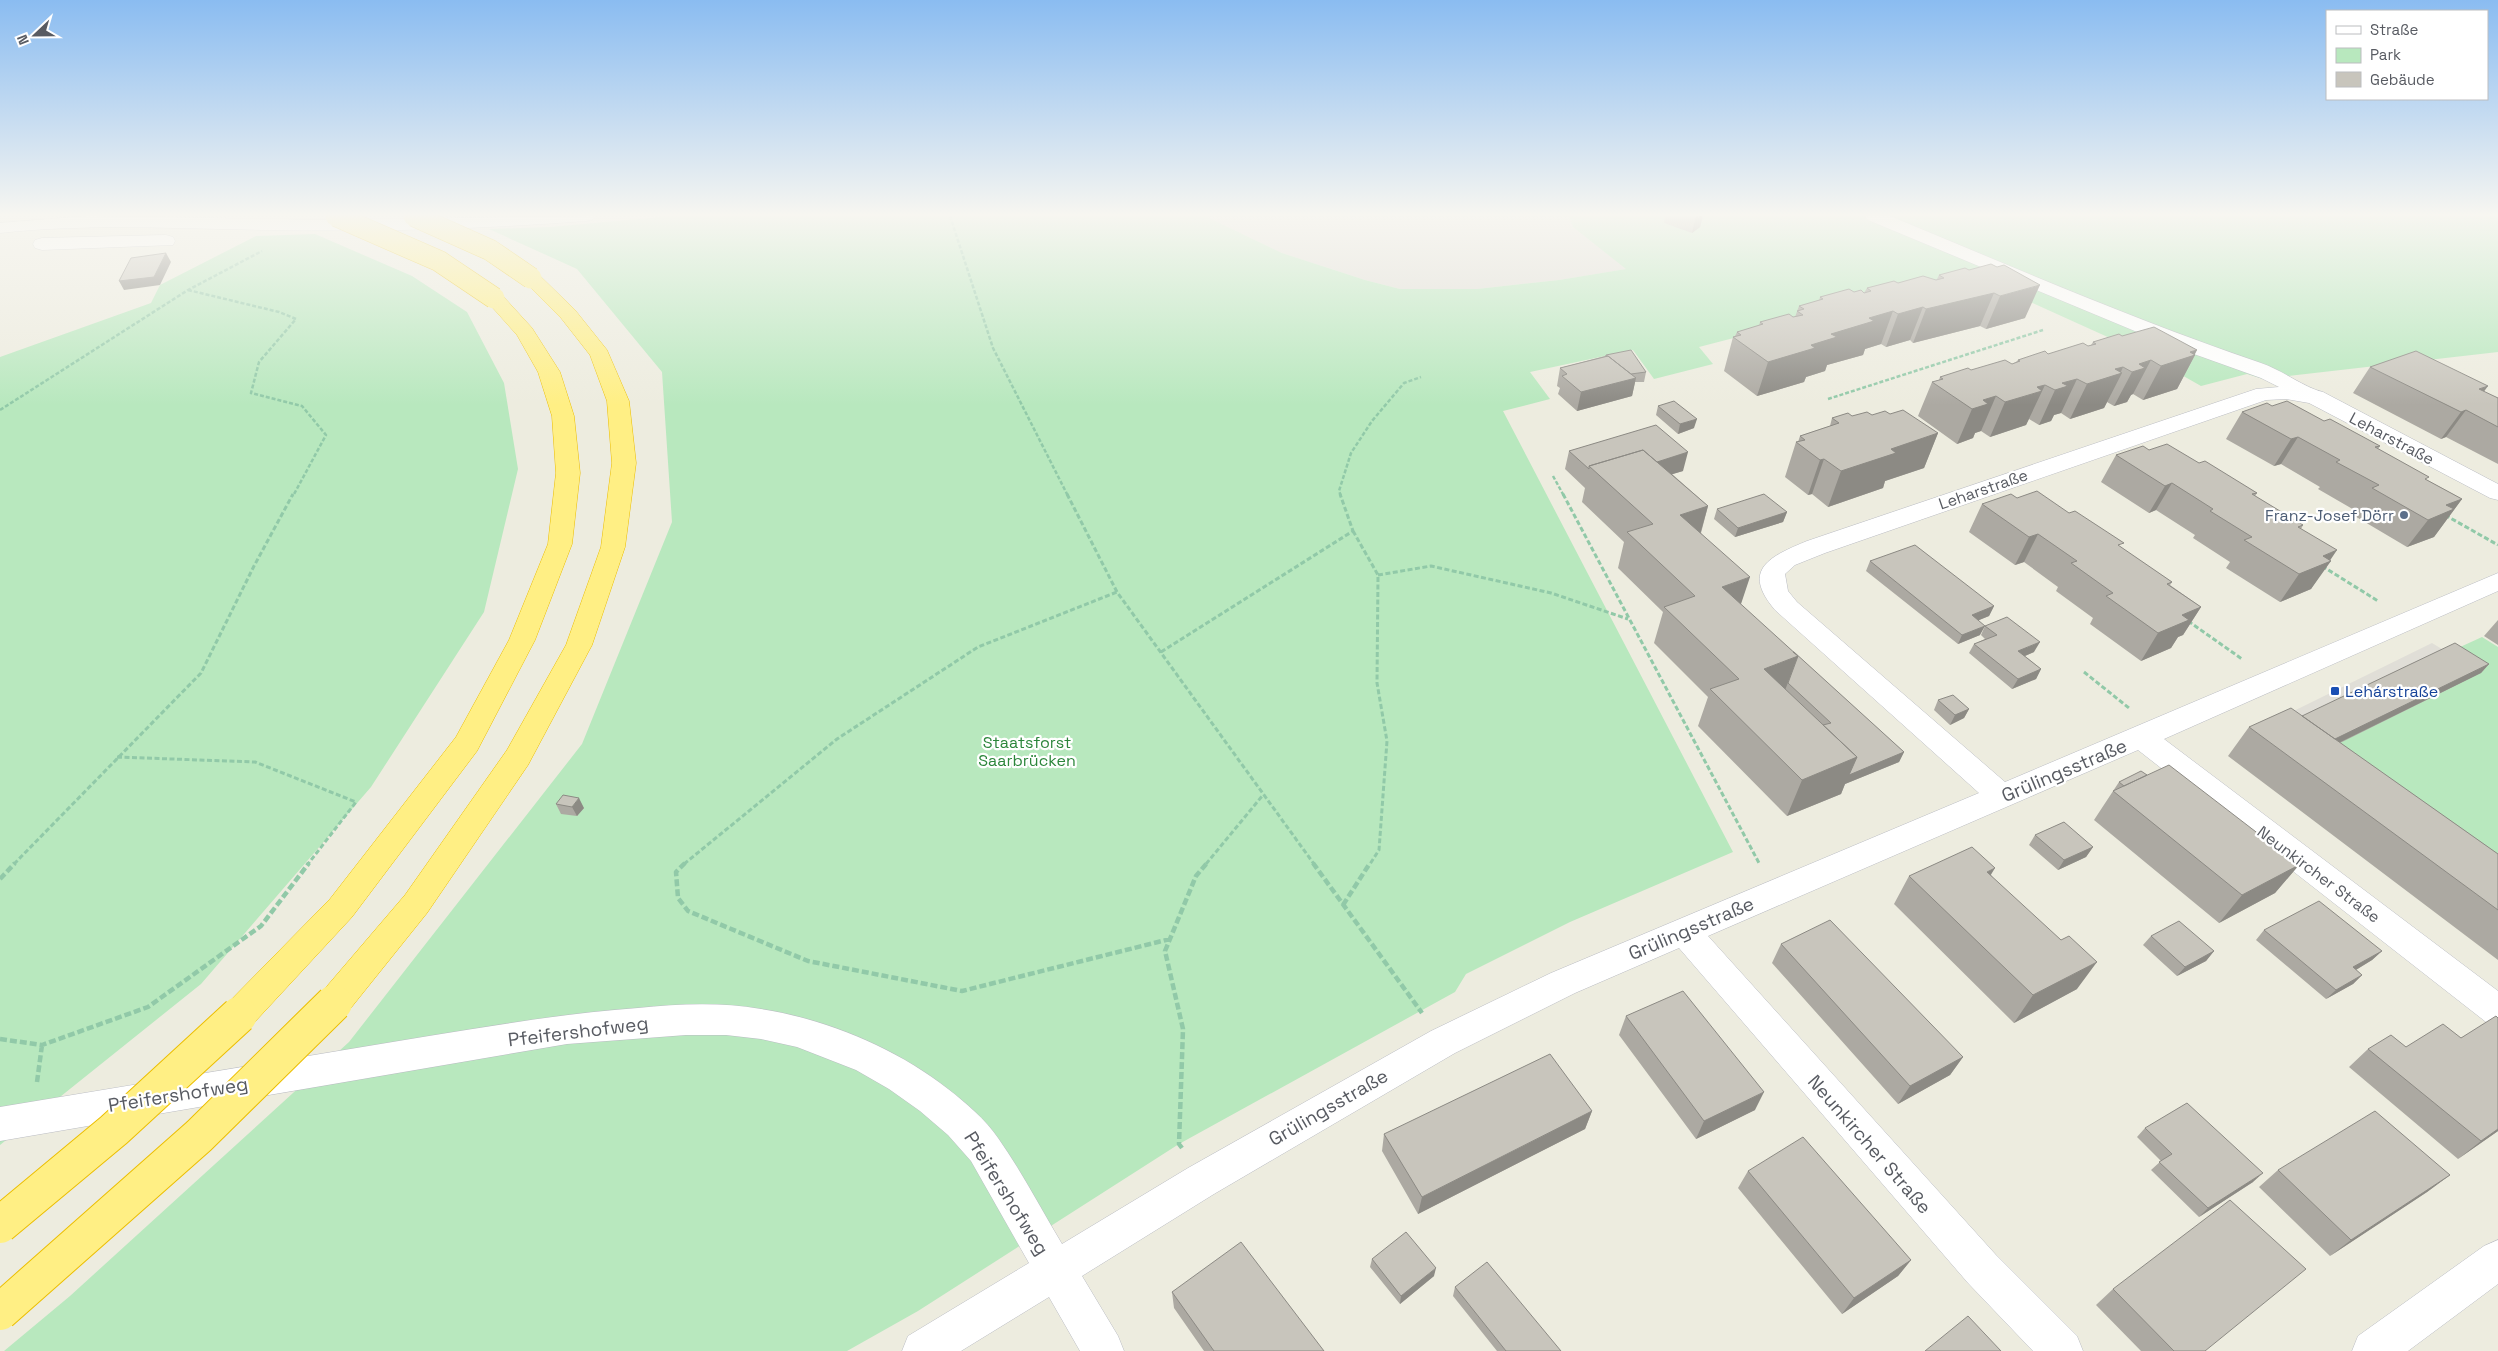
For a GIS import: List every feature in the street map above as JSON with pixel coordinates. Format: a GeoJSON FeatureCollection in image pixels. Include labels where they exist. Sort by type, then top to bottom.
{"type":"FeatureCollection","features":[{"type":"Feature","properties":{"kind":"highway"},"geometry":{"type":"LineString","coordinates":[[0,1225],[114,1130],[239,1014],[341,908],[467,744],[522,640],[560,544],[568,473],[562,416],[549,372],[525,332],[494,298],[470,279]]}},
{"type":"Feature","properties":{"kind":"highway"},"geometry":{"type":"LineString","coordinates":[[0,1312],[199,1136],[334,1003],[416,904],[518,757],[579,645],[613,547],[624,463],[618,401],[600,354],[568,314],[532,279]]}},
{"type":"Feature","properties":{"kind":"street"},"geometry":{"type":"LineString","coordinates":[[2026,279],[2173,340],[2269,373],[2315,397]]}},
{"type":"Feature","properties":{"kind":"street","name":"Leharstraße"},"geometry":{"type":"LineString","coordinates":[[2001,796],[1775,596],[1772,571],[1786,559],[1816,547],[2264,394],[2286,393],[2315,397],[2498,493]]}},
{"type":"Feature","properties":{"kind":"street","name":"Grülingsstraße"},"geometry":{"type":"LineString","coordinates":[[923,1351],[1201,1181],[1443,1042],[1563,983],[2149,733],[2498,581]]}},
{"type":"Feature","properties":{"kind":"street","name":"Neunkircher Straße"},"geometry":{"type":"LineString","coordinates":[[2149,733],[2498,1011]]}},
{"type":"Feature","properties":{"kind":"street","name":"Neunkircher Straße"},"geometry":{"type":"LineString","coordinates":[[1684,931],[1982,1269],[2062,1351]]}},
{"type":"Feature","properties":{"kind":"street","name":"Pfeifershofweg"},"geometry":{"type":"LineString","coordinates":[[0,1124],[567,1029],[644,1022],[728,1020],[800,1032],[857,1055],[918,1086],[969,1130],[984,1149],[1104,1351]]}},
{"type":"Feature","properties":{"kind":"street"},"geometry":{"type":"LineString","coordinates":[[2373,1351],[2498,1260]]}},
{"type":"Feature","properties":{"kind":"path"},"geometry":{"type":"LineString","coordinates":[[0,410],[188,290],[209,279]]}},
{"type":"Feature","properties":{"kind":"path"},"geometry":{"type":"LineString","coordinates":[[971,279],[993,348],[1117,592],[1443,1042]]}},
{"type":"Feature","properties":{"kind":"path"},"geometry":{"type":"LineString","coordinates":[[0,880],[117,757],[201,673],[254,566],[326,434],[302,406],[251,393],[259,362],[296,320],[279,312],[188,290]]}},
{"type":"Feature","properties":{"kind":"path"},"geometry":{"type":"LineString","coordinates":[[1828,400],[2044,330]]}},
{"type":"Feature","properties":{"kind":"path"},"geometry":{"type":"LineString","coordinates":[[1343,905],[1379,850],[1387,741],[1377,683],[1378,575],[1353,531],[1339,491],[1351,453],[1372,421],[1404,383],[1421,377]]}},
{"type":"Feature","properties":{"kind":"path"},"geometry":{"type":"LineString","coordinates":[[1553,476],[1775,892]]}},
{"type":"Feature","properties":{"kind":"path"},"geometry":{"type":"LineString","coordinates":[[2440,512],[2498,545]]}},
{"type":"Feature","properties":{"kind":"path"},"geometry":{"type":"LineString","coordinates":[[1161,652],[1353,531]]}},
{"type":"Feature","properties":{"kind":"path"},"geometry":{"type":"LineString","coordinates":[[2314,561],[2408,620]]}},
{"type":"Feature","properties":{"kind":"path"},"geometry":{"type":"LineString","coordinates":[[1378,575],[1430,566],[1551,594],[1628,619]]}},
{"type":"Feature","properties":{"kind":"path"},"geometry":{"type":"LineString","coordinates":[[1117,592],[978,647],[837,739],[693,856],[676,872],[678,898],[688,911],[808,961],[962,991],[1170,939]]}},
{"type":"Feature","properties":{"kind":"path"},"geometry":{"type":"LineString","coordinates":[[2180,615],[2270,679]]}},
{"type":"Feature","properties":{"kind":"path"},"geometry":{"type":"LineString","coordinates":[[2084,672],[2149,733]]}},
{"type":"Feature","properties":{"kind":"path"},"geometry":{"type":"LineString","coordinates":[[0,1039],[42,1045],[148,1007],[261,926],[356,802],[255,762],[117,757]]}},
{"type":"Feature","properties":{"kind":"path"},"geometry":{"type":"LineString","coordinates":[[1201,1181],[1179,1144],[1183,1029],[1165,951],[1196,876],[1263,795]]}},
{"type":"Feature","properties":{"kind":"shaded area"},"geometry":{"type":"Polygon","coordinates":[[[1362,279],[1565,279],[1477,289],[1400,289],[1362,279]]]}},
{"type":"Feature","properties":{"kind":"shaded area"},"geometry":{"type":"Polygon","coordinates":[[[2432,643],[2481,673],[2312,756],[2267,724],[2432,643]]]}},
{"type":"Feature","properties":{"kind":"green space"},"geometry":{"type":"Polygon","coordinates":[[[172,279],[417,279],[467,312],[504,383],[518,469],[484,612],[371,787],[201,984],[0,1145],[0,357],[151,303],[160,285],[172,279]]]}},
{"type":"Feature","properties":{"kind":"green space","name":"Staatsforst Saarbrücken"},"geometry":{"type":"Polygon","coordinates":[[[585,279],[1362,279],[1400,289],[1477,289],[1565,279],[1961,279],[1699,347],[1713,364],[1654,379],[1633,350],[1530,372],[1550,399],[1503,411],[1733,852],[1570,922],[1466,974],[1455,992],[1179,1144],[918,1311],[847,1351],[4,1351],[70,1296],[349,1042],[582,744],[672,522],[662,372],[585,279]]]}},
{"type":"Feature","properties":{"kind":"green space","name":"Staatsforst Saarbrücken"},"geometry":{"type":"Polygon","coordinates":[[[1980,279],[2498,279],[2498,352],[2263,379],[2247,374],[2201,386],[2143,353],[1980,279]]]}},
{"type":"Feature","properties":{"kind":"green space"},"geometry":{"type":"Polygon","coordinates":[[[2482,637],[2498,647],[2498,891],[2312,756],[2447,653],[2482,637]]]}},
{"type":"Feature","properties":{"kind":"building"},"geometry":{"type":"Polygon","coordinates":[[[120,279],[136,279],[119,281],[120,279]]]}},
{"type":"Feature","properties":{"kind":"building"},"geometry":{"type":"Polygon","coordinates":[[[1912,279],[2029,279],[2040,285],[2000,296],[1994,293],[1898,314],[1893,311],[1869,318],[1874,321],[1831,334],[1837,337],[1811,345],[1815,348],[1768,362],[1733,337],[1741,335],[1737,332],[1763,324],[1760,322],[1789,314],[1793,317],[1803,315],[1797,311],[1804,309],[1799,306],[1823,299],[1820,297],[1849,289],[1854,292],[1861,290],[1864,293],[1871,291],[1867,288],[1894,281],[1898,283],[1912,279]]]}},
{"type":"Feature","properties":{"kind":"building"},"geometry":{"type":"Polygon","coordinates":[[[2154,327],[2197,350],[2190,352],[2195,355],[2161,366],[2151,360],[2139,364],[2145,368],[2132,372],[2123,367],[2115,369],[2122,373],[2087,384],[2077,379],[2062,383],[2068,386],[2055,390],[2045,385],[2037,387],[2042,391],[2005,402],[1996,396],[1983,400],[1988,404],[1972,409],[1932,382],[1943,379],[1940,377],[1968,368],[1971,370],[2005,360],[2012,364],[2020,361],[2018,360],[2045,351],[2048,354],[2083,343],[2088,346],[2096,344],[2093,342],[2119,334],[2122,336],[2154,327]]]}},
{"type":"Feature","properties":{"kind":"building"},"geometry":{"type":"Polygon","coordinates":[[[1631,350],[1646,372],[1631,374],[1606,356],[1631,350]]]}},
{"type":"Feature","properties":{"kind":"building"},"geometry":{"type":"Polygon","coordinates":[[[2416,351],[2488,386],[2479,389],[2498,398],[2498,427],[2466,410],[2461,412],[2370,367],[2416,351]]]}},
{"type":"Feature","properties":{"kind":"building"},"geometry":{"type":"Polygon","coordinates":[[[1608,356],[1636,378],[1581,392],[1562,376],[1567,374],[1560,368],[1608,356]]]}},
{"type":"Feature","properties":{"kind":"building"},"geometry":{"type":"Polygon","coordinates":[[[1674,401],[1697,419],[1680,424],[1658,406],[1674,401]]]}},
{"type":"Feature","properties":{"kind":"building"},"geometry":{"type":"Polygon","coordinates":[[[2287,401],[2324,421],[2330,419],[2380,446],[2375,447],[2429,477],[2425,479],[2462,499],[2446,505],[2454,509],[2428,520],[2372,488],[2379,485],[2336,462],[2340,460],[2298,437],[2291,439],[2242,412],[2267,403],[2272,406],[2287,401]]]}},
{"type":"Feature","properties":{"kind":"building"},"geometry":{"type":"Polygon","coordinates":[[[1903,410],[1938,433],[1891,449],[1896,453],[1841,471],[1824,459],[1820,460],[1796,442],[1805,440],[1800,436],[1839,423],[1832,418],[1848,413],[1852,416],[1867,412],[1872,415],[1885,411],[1890,414],[1903,410]]]}},
{"type":"Feature","properties":{"kind":"building"},"geometry":{"type":"Polygon","coordinates":[[[1656,425],[1688,452],[1657,462],[1643,450],[1589,466],[1589,469],[1569,451],[1656,425]]]}},
{"type":"Feature","properties":{"kind":"building"},"geometry":{"type":"Polygon","coordinates":[[[2167,444],[2199,463],[2205,461],[2257,493],[2252,494],[2303,525],[2298,527],[2337,550],[2323,556],[2331,561],[2299,574],[2244,540],[2252,537],[2210,511],[2213,509],[2172,483],[2165,486],[2116,455],[2143,446],[2149,450],[2167,444]]]}},
{"type":"Feature","properties":{"kind":"building"},"geometry":{"type":"Polygon","coordinates":[[[1643,450],[1708,506],[1680,515],[1750,577],[1722,587],[1798,656],[1764,669],[1857,757],[1802,780],[1710,689],[1739,679],[1664,607],[1695,596],[1627,532],[1653,524],[1589,466],[1643,450]]]}},
{"type":"Feature","properties":{"kind":"building"},"geometry":{"type":"Polygon","coordinates":[[[2037,491],[2069,513],[2075,511],[2124,543],[2118,545],[2172,582],[2167,584],[2201,607],[2182,615],[2189,620],[2158,633],[2106,596],[2113,593],[2071,563],[2077,561],[2038,534],[2029,537],[1982,504],[2011,494],[2017,498],[2037,491]]]}},
{"type":"Feature","properties":{"kind":"building"},"geometry":{"type":"Polygon","coordinates":[[[1764,494],[1787,512],[1738,528],[1717,509],[1764,494]]]}},
{"type":"Feature","properties":{"kind":"building"},"geometry":{"type":"Polygon","coordinates":[[[1915,545],[1994,606],[1972,615],[1985,626],[1962,635],[1870,561],[1915,545]]]}},
{"type":"Feature","properties":{"kind":"building"},"geometry":{"type":"Polygon","coordinates":[[[2007,617],[2040,642],[2018,651],[2041,669],[2018,679],[1974,644],[1997,635],[1985,626],[2007,617]]]}},
{"type":"Feature","properties":{"kind":"building"},"geometry":{"type":"Polygon","coordinates":[[[2455,643],[2489,664],[2335,739],[2302,716],[2455,643]]]}},
{"type":"Feature","properties":{"kind":"building"},"geometry":{"type":"Polygon","coordinates":[[[1794,652],[1904,752],[1849,775],[1857,757],[1823,725],[1831,723],[1788,683],[1798,656],[1794,652]]]}},
{"type":"Feature","properties":{"kind":"building"},"geometry":{"type":"Polygon","coordinates":[[[1953,695],[1969,709],[1955,715],[1938,700],[1953,695]]]}},
{"type":"Feature","properties":{"kind":"building"},"geometry":{"type":"Polygon","coordinates":[[[2291,708],[2498,854],[2498,910],[2249,727],[2291,708]]]}},
{"type":"Feature","properties":{"kind":"building"},"geometry":{"type":"Polygon","coordinates":[[[2169,765],[2299,865],[2242,895],[2113,791],[2169,765]]]}},
{"type":"Feature","properties":{"kind":"building"},"geometry":{"type":"Polygon","coordinates":[[[2141,771],[2147,775],[2124,786],[2119,782],[2141,771]]]}},
{"type":"Feature","properties":{"kind":"building"},"geometry":{"type":"Polygon","coordinates":[[[563,795],[579,798],[572,807],[556,804],[563,795]]]}},
{"type":"Feature","properties":{"kind":"building"},"geometry":{"type":"Polygon","coordinates":[[[2064,822],[2093,847],[2064,860],[2035,835],[2064,822]]]}},
{"type":"Feature","properties":{"kind":"building"},"geometry":{"type":"Polygon","coordinates":[[[1972,847],[1995,868],[1987,872],[2061,940],[2069,936],[2097,962],[2033,995],[1909,876],[1972,847]]]}},
{"type":"Feature","properties":{"kind":"building"},"geometry":{"type":"Polygon","coordinates":[[[2319,901],[2382,951],[2353,967],[2362,975],[2336,990],[2264,930],[2319,901]]]}},
{"type":"Feature","properties":{"kind":"building"},"geometry":{"type":"Polygon","coordinates":[[[1830,920],[1963,1057],[1910,1086],[1781,944],[1830,920]]]}},
{"type":"Feature","properties":{"kind":"building"},"geometry":{"type":"Polygon","coordinates":[[[2179,921],[2214,951],[2185,967],[2151,936],[2179,921]]]}},
{"type":"Feature","properties":{"kind":"building"},"geometry":{"type":"Polygon","coordinates":[[[1683,991],[1764,1092],[1704,1121],[1626,1016],[1683,991]]]}},
{"type":"Feature","properties":{"kind":"building"},"geometry":{"type":"Polygon","coordinates":[[[2496,1016],[2498,1018],[2498,1129],[2481,1141],[2368,1049],[2391,1035],[2406,1047],[2443,1024],[2461,1038],[2496,1016]]]}},
{"type":"Feature","properties":{"kind":"building"},"geometry":{"type":"Polygon","coordinates":[[[1550,1054],[1592,1111],[1422,1197],[1384,1134],[1550,1054]]]}},
{"type":"Feature","properties":{"kind":"building"},"geometry":{"type":"Polygon","coordinates":[[[2187,1103],[2263,1173],[2208,1208],[2159,1162],[2172,1154],[2145,1128],[2187,1103]]]}},
{"type":"Feature","properties":{"kind":"building"},"geometry":{"type":"Polygon","coordinates":[[[2375,1111],[2450,1175],[2351,1240],[2278,1170],[2375,1111]]]}},
{"type":"Feature","properties":{"kind":"building"},"geometry":{"type":"Polygon","coordinates":[[[1803,1137],[1911,1260],[1854,1298],[1748,1171],[1803,1137]]]}},
{"type":"Feature","properties":{"kind":"building"},"geometry":{"type":"Polygon","coordinates":[[[2230,1200],[2306,1269],[2205,1351],[2174,1351],[2113,1289],[2230,1200]]]}},
{"type":"Feature","properties":{"kind":"building"},"geometry":{"type":"Polygon","coordinates":[[[1406,1232],[1436,1268],[1401,1296],[1372,1259],[1406,1232]]]}},
{"type":"Feature","properties":{"kind":"building"},"geometry":{"type":"Polygon","coordinates":[[[1241,1242],[1324,1351],[1214,1351],[1172,1292],[1241,1242]]]}},
{"type":"Feature","properties":{"kind":"building"},"geometry":{"type":"Polygon","coordinates":[[[1487,1262],[1561,1351],[1506,1351],[1455,1287],[1487,1262]]]}},
{"type":"Feature","properties":{"kind":"building"},"geometry":{"type":"Polygon","coordinates":[[[1968,1316],[2001,1351],[1925,1351],[1968,1316]]]}},
{"type":"Feature","properties":{"kind":"place","name":"Franz-Josef Dörr"},"geometry":{"type":"Point","coordinates":[2404,515]}},
{"type":"Feature","properties":{"kind":"place","name":"Lehárstraße"},"geometry":{"type":"Point","coordinates":[2335,691]}}]}
